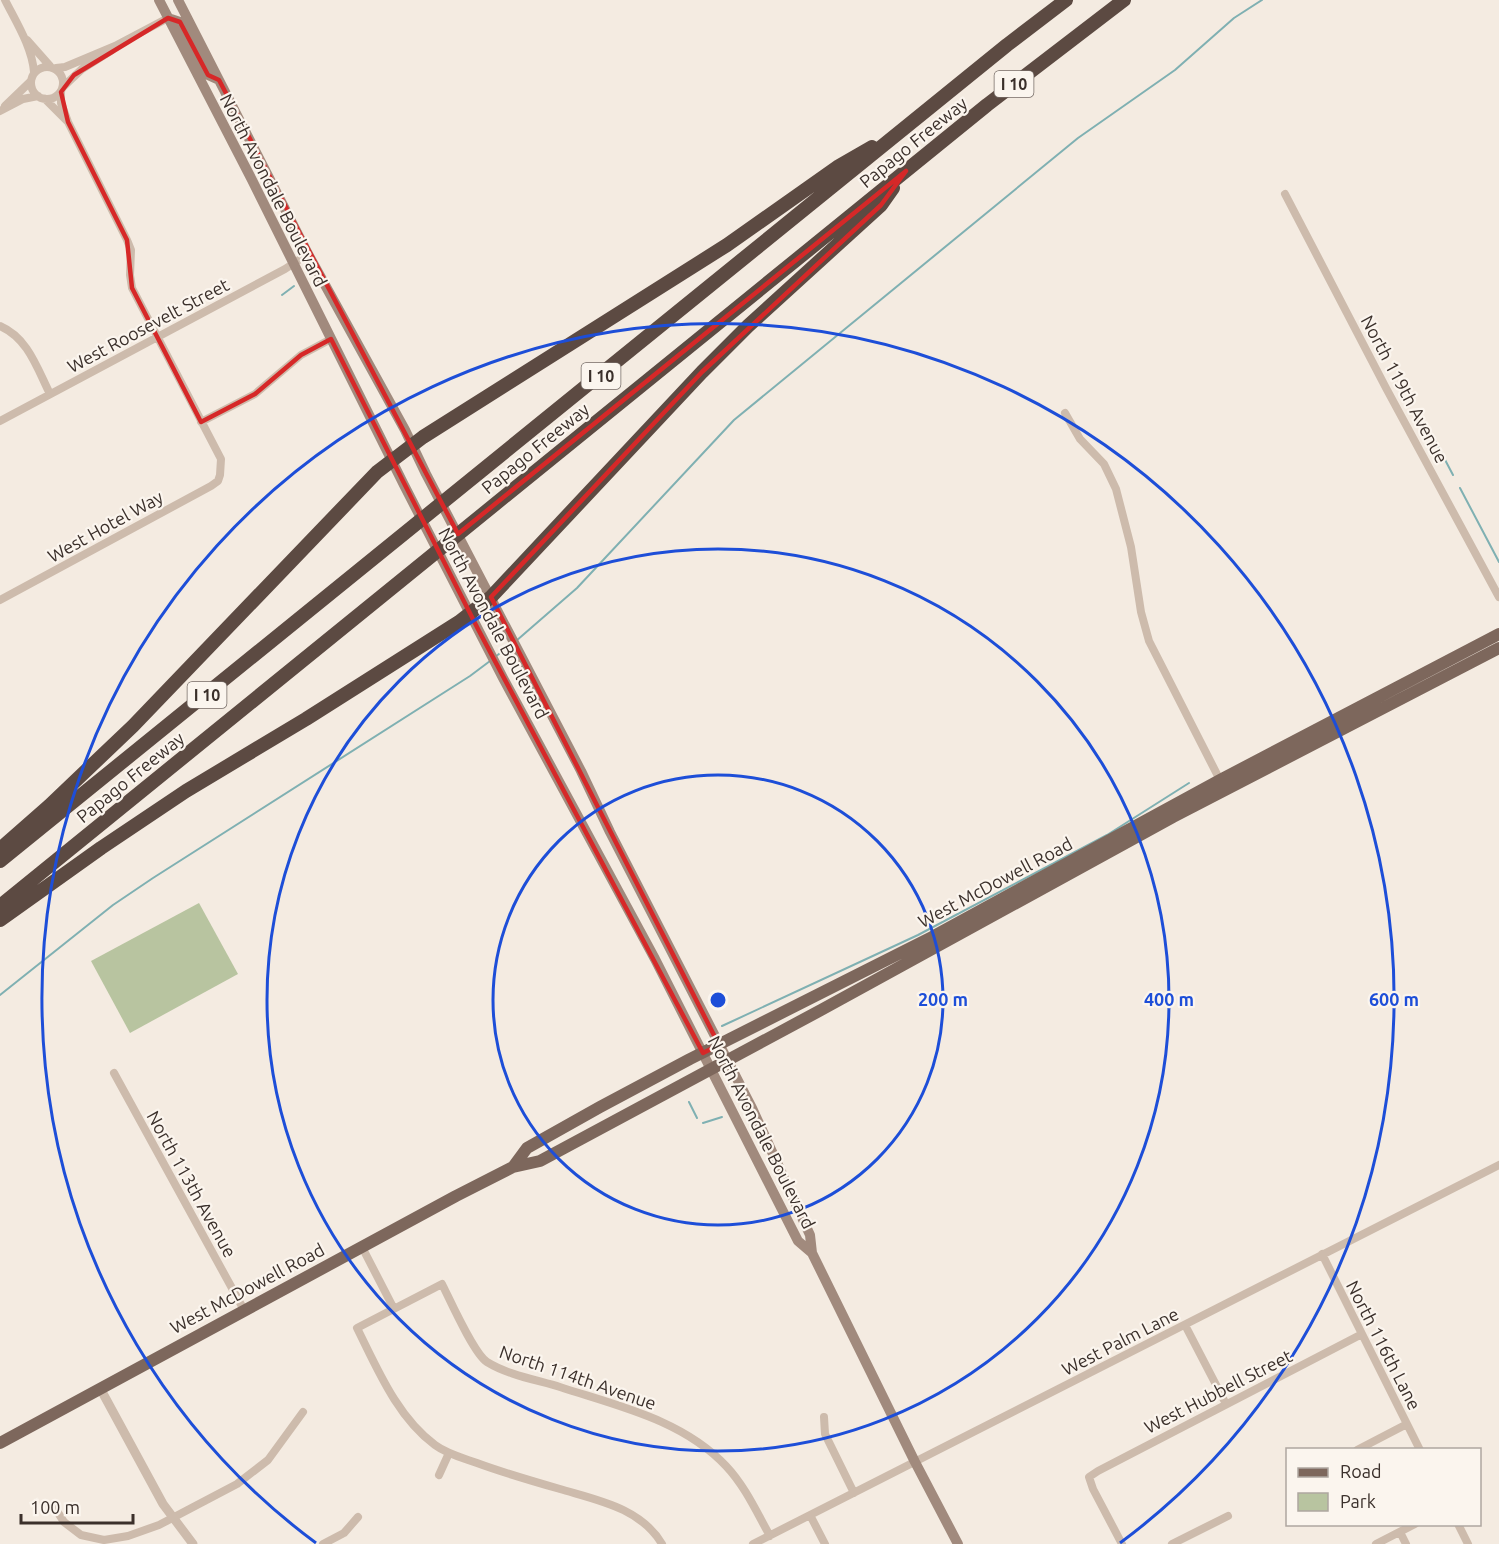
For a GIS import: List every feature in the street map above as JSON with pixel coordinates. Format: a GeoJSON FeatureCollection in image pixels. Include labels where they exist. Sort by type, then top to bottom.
{"type":"FeatureCollection","features":[{"type":"Feature","properties":{"kind":"highway","name":"Papago Freeway"},"geometry":{"type":"LineString","coordinates":[[0,861],[1066,0]]}},
{"type":"Feature","properties":{"kind":"highway","name":"Papago Freeway"},"geometry":{"type":"LineString","coordinates":[[0,906],[1013,84],[1124,0]]}},
{"type":"Feature","properties":{"kind":"highway"},"geometry":{"type":"LineString","coordinates":[[0,849],[133,726],[377,472],[412,446],[727,245],[839,166],[910,125]]}},
{"type":"Feature","properties":{"kind":"highway"},"geometry":{"type":"LineString","coordinates":[[0,920],[161,807],[449,628],[491,597],[702,372],[748,326],[881,205],[906,171]]}},
{"type":"Feature","properties":{"kind":"main road","name":"North Avondale Boulevard"},"geometry":{"type":"LineString","coordinates":[[159,0],[503,678],[603,861],[798,1241],[812,1253]]}},
{"type":"Feature","properties":{"kind":"main road"},"geometry":{"type":"LineString","coordinates":[[169,0],[180,4]]}},
{"type":"Feature","properties":{"kind":"main road","name":"North Avondale Boulevard"},"geometry":{"type":"LineString","coordinates":[[180,4],[308,254],[504,622],[728,1060],[810,1235],[812,1253],[958,1544]]}},
{"type":"Feature","properties":{"kind":"main road"},"geometry":{"type":"LineString","coordinates":[[168,18],[180,22],[208,75],[219,80]]}},
{"type":"Feature","properties":{"kind":"main road","name":"West McDowell Road"},"geometry":{"type":"LineString","coordinates":[[513,1167],[526,1148],[719,1044],[932,937],[1223,785],[1499,634]]}},
{"type":"Feature","properties":{"kind":"main road","name":"West McDowell Road"},"geometry":{"type":"LineString","coordinates":[[0,1443],[513,1167],[540,1161],[728,1060],[1173,817],[1223,785],[1499,648]]}},
{"type":"Feature","properties":{"kind":"main road"},"geometry":{"type":"LineString","coordinates":[[603,861],[621,853]]}},
{"type":"Feature","properties":{"kind":"street"},"geometry":{"type":"LineString","coordinates":[[1,110],[31,81],[34,72],[33,60],[24,37],[5,0]]}},
{"type":"Feature","properties":{"kind":"street"},"geometry":{"type":"LineString","coordinates":[[34,72],[42,67],[65,67],[115,46],[168,18]]}},
{"type":"Feature","properties":{"kind":"street"},"geometry":{"type":"LineString","coordinates":[[24,37],[62,75],[61,100],[68,122],[131,250],[132,288],[201,422],[255,394],[301,355],[331,339]]}},
{"type":"Feature","properties":{"kind":"street"},"geometry":{"type":"LineString","coordinates":[[1,110],[23,99],[54,98],[82,69],[115,46]]}},
{"type":"Feature","properties":{"kind":"street"},"geometry":{"type":"LineString","coordinates":[[31,81],[34,92],[68,122]]}},
{"type":"Feature","properties":{"kind":"street","name":"North 119th Avenue"},"geometry":{"type":"LineString","coordinates":[[1285,194],[1499,597]]}},
{"type":"Feature","properties":{"kind":"street","name":"West Roosevelt Street"},"geometry":{"type":"LineString","coordinates":[[0,421],[285,269],[308,254]]}},
{"type":"Feature","properties":{"kind":"street"},"geometry":{"type":"LineString","coordinates":[[0,326],[17,335],[24,343],[50,394]]}},
{"type":"Feature","properties":{"kind":"street"},"geometry":{"type":"LineString","coordinates":[[1065,413],[1080,439],[1104,464],[1116,489],[1131,547],[1141,612],[1149,641],[1223,785]]}},
{"type":"Feature","properties":{"kind":"street","name":"West Hotel Way"},"geometry":{"type":"LineString","coordinates":[[0,600],[218,481],[221,459],[201,422]]}},
{"type":"Feature","properties":{"kind":"street","name":"North 113th Avenue"},"geometry":{"type":"LineString","coordinates":[[114,1072],[244,1310]]}},
{"type":"Feature","properties":{"kind":"street","name":"West Palm Lane"},"geometry":{"type":"LineString","coordinates":[[753,1544],[1499,1165]]}},
{"type":"Feature","properties":{"kind":"street"},"geometry":{"type":"LineString","coordinates":[[362,1247],[393,1307],[357,1328],[399,1406],[418,1430],[435,1445],[449,1453],[608,1503],[649,1526],[662,1544]]}},
{"type":"Feature","properties":{"kind":"street","name":"North 116th Lane"},"geometry":{"type":"LineString","coordinates":[[1322,1254],[1419,1448]]}},
{"type":"Feature","properties":{"kind":"street","name":"North 114th Avenue"},"geometry":{"type":"LineString","coordinates":[[393,1307],[442,1284],[470,1338],[485,1361],[657,1419],[704,1447],[727,1467],[746,1493],[770,1536]]}},
{"type":"Feature","properties":{"kind":"street"},"geometry":{"type":"LineString","coordinates":[[1185,1325],[1226,1404]]}},
{"type":"Feature","properties":{"kind":"street","name":"West Hubbell Street"},"geometry":{"type":"LineString","coordinates":[[1122,1544],[1089,1477],[1362,1334]]}},
{"type":"Feature","properties":{"kind":"street"},"geometry":{"type":"LineString","coordinates":[[100,1388],[172,1517],[193,1544]]}},
{"type":"Feature","properties":{"kind":"street"},"geometry":{"type":"LineString","coordinates":[[55,1508],[64,1522],[81,1535],[104,1540],[128,1536],[159,1525],[237,1484],[268,1460],[303,1412]]}},
{"type":"Feature","properties":{"kind":"street"},"geometry":{"type":"LineString","coordinates":[[824,1417],[825,1434],[854,1493]]}},
{"type":"Feature","properties":{"kind":"street"},"geometry":{"type":"LineString","coordinates":[[1359,1448],[1407,1424]]}},
{"type":"Feature","properties":{"kind":"street"},"geometry":{"type":"LineString","coordinates":[[439,1475],[449,1453]]}},
{"type":"Feature","properties":{"kind":"street"},"geometry":{"type":"LineString","coordinates":[[810,1515],[825,1544]]}},
{"type":"Feature","properties":{"kind":"street"},"geometry":{"type":"LineString","coordinates":[[1172,1544],[1227,1516]]}},
{"type":"Feature","properties":{"kind":"street"},"geometry":{"type":"LineString","coordinates":[[323,1544],[344,1533],[358,1517]]}},
{"type":"Feature","properties":{"kind":"street"},"geometry":{"type":"LineString","coordinates":[[1376,1544],[1411,1526]]}},
{"type":"Feature","properties":{"kind":"street"},"geometry":{"type":"LineString","coordinates":[[1459,1526],[1468,1544]]}},
{"type":"Feature","properties":{"kind":"street"},"geometry":{"type":"LineString","coordinates":[[1400,1532],[1406,1544]]}},
{"type":"Feature","properties":{"kind":"highlighted area"},"geometry":{"type":"Polygon","coordinates":[[[168,18],[180,22],[208,75],[219,80],[458,534],[906,171],[881,205],[702,372],[491,597],[719,1045],[703,1053],[479,631],[331,339],[301,355],[255,394],[201,422],[132,288],[127,240],[68,122],[61,92],[74,75],[168,18]]]}},
{"type":"Feature","properties":{"kind":"green space"},"geometry":{"type":"Polygon","coordinates":[[[199,903],[238,974],[130,1033],[91,961],[199,903]]]}},
{"type":"Feature","properties":{"kind":"waterway"},"geometry":{"type":"LineString","coordinates":[[516,641],[577,588],[734,420],[1078,138],[1175,70],[1234,18],[1262,0]]}},
{"type":"Feature","properties":{"kind":"waterway"},"geometry":{"type":"LineString","coordinates":[[282,295],[294,286]]}},
{"type":"Feature","properties":{"kind":"waterway"},"geometry":{"type":"LineString","coordinates":[[1432,435],[1453,475]]}},
{"type":"Feature","properties":{"kind":"waterway"},"geometry":{"type":"LineString","coordinates":[[1460,488],[1499,562]]}},
{"type":"Feature","properties":{"kind":"waterway"},"geometry":{"type":"LineString","coordinates":[[495,657],[512,644]]}},
{"type":"Feature","properties":{"kind":"waterway"},"geometry":{"type":"LineString","coordinates":[[0,995],[113,905],[490,661]]}},
{"type":"Feature","properties":{"kind":"waterway"},"geometry":{"type":"LineString","coordinates":[[722,1026],[918,935],[1107,835],[1189,783]]}},
{"type":"Feature","properties":{"kind":"waterway"},"geometry":{"type":"LineString","coordinates":[[689,1102],[697,1118]]}},
{"type":"Feature","properties":{"kind":"waterway"},"geometry":{"type":"LineString","coordinates":[[703,1123],[722,1117]]}}]}
